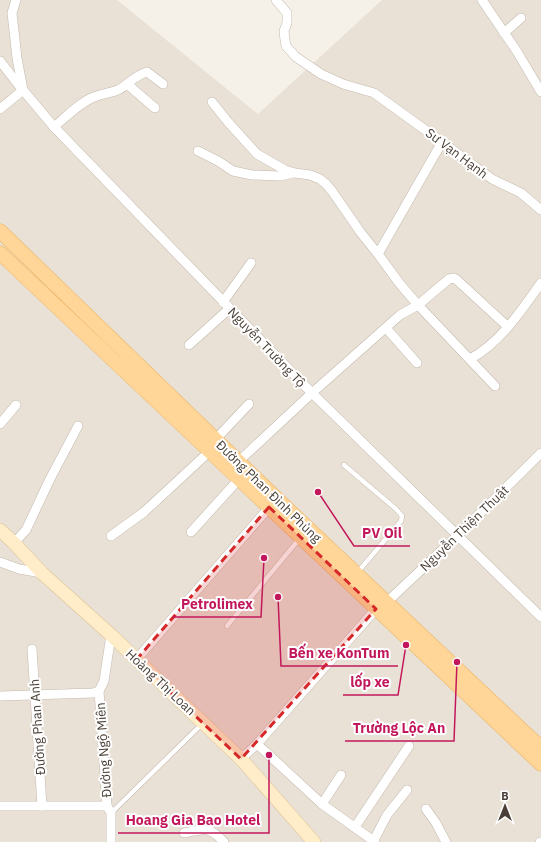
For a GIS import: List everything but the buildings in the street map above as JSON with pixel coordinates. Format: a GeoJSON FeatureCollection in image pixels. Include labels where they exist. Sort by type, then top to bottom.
{"type":"FeatureCollection","features":[{"type":"Feature","properties":{"kind":"main road","name":"Đường Phan Đình Phùng"},"geometry":{"type":"LineString","coordinates":[[0,231],[213,446],[239,479],[273,503]]}},
{"type":"Feature","properties":{"kind":"main road","name":"Đường Phan Đình Phùng"},"geometry":{"type":"LineString","coordinates":[[0,252],[213,446],[238,462],[273,503],[381,606],[541,764]]}},
{"type":"Feature","properties":{"kind":"main road","name":"Đường Phan Đình Phùng"},"geometry":{"type":"LineString","coordinates":[[305,533],[356,574],[381,606],[541,748]]}},
{"type":"Feature","properties":{"kind":"street"},"geometry":{"type":"LineString","coordinates":[[0,109],[23,90],[17,58],[12,13],[16,0]]}},
{"type":"Feature","properties":{"kind":"street","name":"Sư Vạn Hạnh"},"geometry":{"type":"LineString","coordinates":[[276,0],[287,13],[286,46],[290,52],[303,63],[343,84],[374,93],[492,179],[520,193],[541,210]]}},
{"type":"Feature","properties":{"kind":"street"},"geometry":{"type":"LineString","coordinates":[[482,0],[504,32],[541,92]]}},
{"type":"Feature","properties":{"kind":"street"},"geometry":{"type":"LineString","coordinates":[[504,32],[521,18]]}},
{"type":"Feature","properties":{"kind":"street","name":"Nguyễn Trường Tộ"},"geometry":{"type":"LineString","coordinates":[[0,61],[54,127],[312,394],[541,617]]}},
{"type":"Feature","properties":{"kind":"street"},"geometry":{"type":"LineString","coordinates":[[54,127],[84,102],[94,97],[117,90],[141,74],[147,72],[163,84]]}},
{"type":"Feature","properties":{"kind":"street"},"geometry":{"type":"LineString","coordinates":[[127,84],[155,108]]}},
{"type":"Feature","properties":{"kind":"street"},"geometry":{"type":"LineString","coordinates":[[212,102],[257,154],[285,170],[310,175],[320,179],[326,184],[400,284],[495,386]]}},
{"type":"Feature","properties":{"kind":"street"},"geometry":{"type":"LineString","coordinates":[[378,254],[442,142]]}},
{"type":"Feature","properties":{"kind":"street"},"geometry":{"type":"LineString","coordinates":[[198,151],[218,161],[233,171],[252,175],[280,176],[295,173]]}},
{"type":"Feature","properties":{"kind":"street"},"geometry":{"type":"LineString","coordinates":[[189,345],[226,305],[251,264]]}},
{"type":"Feature","properties":{"kind":"street"},"geometry":{"type":"LineString","coordinates":[[238,462],[400,315],[418,305],[445,280],[454,278],[508,327]]}},
{"type":"Feature","properties":{"kind":"street"},"geometry":{"type":"LineString","coordinates":[[470,359],[493,343],[504,332],[541,284]]}},
{"type":"Feature","properties":{"kind":"street"},"geometry":{"type":"LineString","coordinates":[[386,328],[416,363]]}},
{"type":"Feature","properties":{"kind":"street"},"geometry":{"type":"LineString","coordinates":[[112,536],[144,512],[213,446],[249,404]]}},
{"type":"Feature","properties":{"kind":"street"},"geometry":{"type":"LineString","coordinates":[[0,424],[16,405]]}},
{"type":"Feature","properties":{"kind":"street"},"geometry":{"type":"LineString","coordinates":[[14,543],[26,530],[50,479],[78,426]]}},
{"type":"Feature","properties":{"kind":"street","name":"Nguyễn Thiện Thuật"},"geometry":{"type":"LineString","coordinates":[[241,759],[257,744],[381,606],[540,457]]}},
{"type":"Feature","properties":{"kind":"street"},"geometry":{"type":"LineString","coordinates":[[190,532],[239,479]]}},
{"type":"Feature","properties":{"kind":"street"},"geometry":{"type":"LineString","coordinates":[[136,660],[273,503]]}},
{"type":"Feature","properties":{"kind":"street","name":"Hoàng Thị Loan"},"geometry":{"type":"LineString","coordinates":[[0,530],[42,573],[111,635],[241,759],[314,842]]}},
{"type":"Feature","properties":{"kind":"street"},"geometry":{"type":"LineString","coordinates":[[0,562],[19,569],[42,573]]}},
{"type":"Feature","properties":{"kind":"street","name":"Đường Ngộ Miên"},"geometry":{"type":"LineString","coordinates":[[111,635],[104,681],[99,691],[111,842]]}},
{"type":"Feature","properties":{"kind":"street","name":"Đường Phan Anh"},"geometry":{"type":"LineString","coordinates":[[32,649],[42,806]]}},
{"type":"Feature","properties":{"kind":"street"},"geometry":{"type":"LineString","coordinates":[[0,696],[93,693],[99,691]]}},
{"type":"Feature","properties":{"kind":"street"},"geometry":{"type":"LineString","coordinates":[[257,744],[322,804],[374,841],[387,815],[407,790]]}},
{"type":"Feature","properties":{"kind":"street"},"geometry":{"type":"LineString","coordinates":[[355,827],[409,746]]}},
{"type":"Feature","properties":{"kind":"street"},"geometry":{"type":"LineString","coordinates":[[322,804],[341,775]]}},
{"type":"Feature","properties":{"kind":"street"},"geometry":{"type":"LineString","coordinates":[[0,806],[109,809]]}},
{"type":"Feature","properties":{"kind":"street"},"geometry":{"type":"LineString","coordinates":[[426,809],[436,823],[446,842]]}},
{"type":"Feature","properties":{"kind":"street"},"geometry":{"type":"LineString","coordinates":[[184,833],[206,828],[224,842]]}},
{"type":"Feature","properties":{"kind":"lane"},"geometry":{"type":"LineString","coordinates":[[344,464],[396,509],[402,516],[401,520],[356,574]]}},
{"type":"Feature","properties":{"kind":"lane"},"geometry":{"type":"LineString","coordinates":[[227,626],[305,533]]}},
{"type":"Feature","properties":{"kind":"lane"},"geometry":{"type":"LineString","coordinates":[[109,809],[204,723]]}},
{"type":"Feature","properties":{"kind":"highlighted area"},"geometry":{"type":"Polygon","coordinates":[[[269,507],[376,609],[241,759],[136,660],[269,507]]]}},
{"type":"Feature","properties":{"kind":"shaded area"},"geometry":{"type":"Polygon","coordinates":[[[0,0],[117,0],[258,114],[382,0],[541,0],[541,842],[0,842],[0,0]]]}},
{"type":"Feature","properties":{"kind":"place","name":"PV Oil"},"geometry":{"type":"Point","coordinates":[318,492]}},
{"type":"Feature","properties":{"kind":"place","name":"Petrolimex"},"geometry":{"type":"Point","coordinates":[264,558]}},
{"type":"Feature","properties":{"kind":"place","name":"Bến xe KonTum"},"geometry":{"type":"Point","coordinates":[278,597]}},
{"type":"Feature","properties":{"kind":"place","name":"lốp xe"},"geometry":{"type":"Point","coordinates":[406,645]}},
{"type":"Feature","properties":{"kind":"place","name":"Trường Lộc An"},"geometry":{"type":"Point","coordinates":[457,662]}},
{"type":"Feature","properties":{"kind":"place","name":"Hoang Gia Bao Hotel"},"geometry":{"type":"Point","coordinates":[269,755]}}]}
